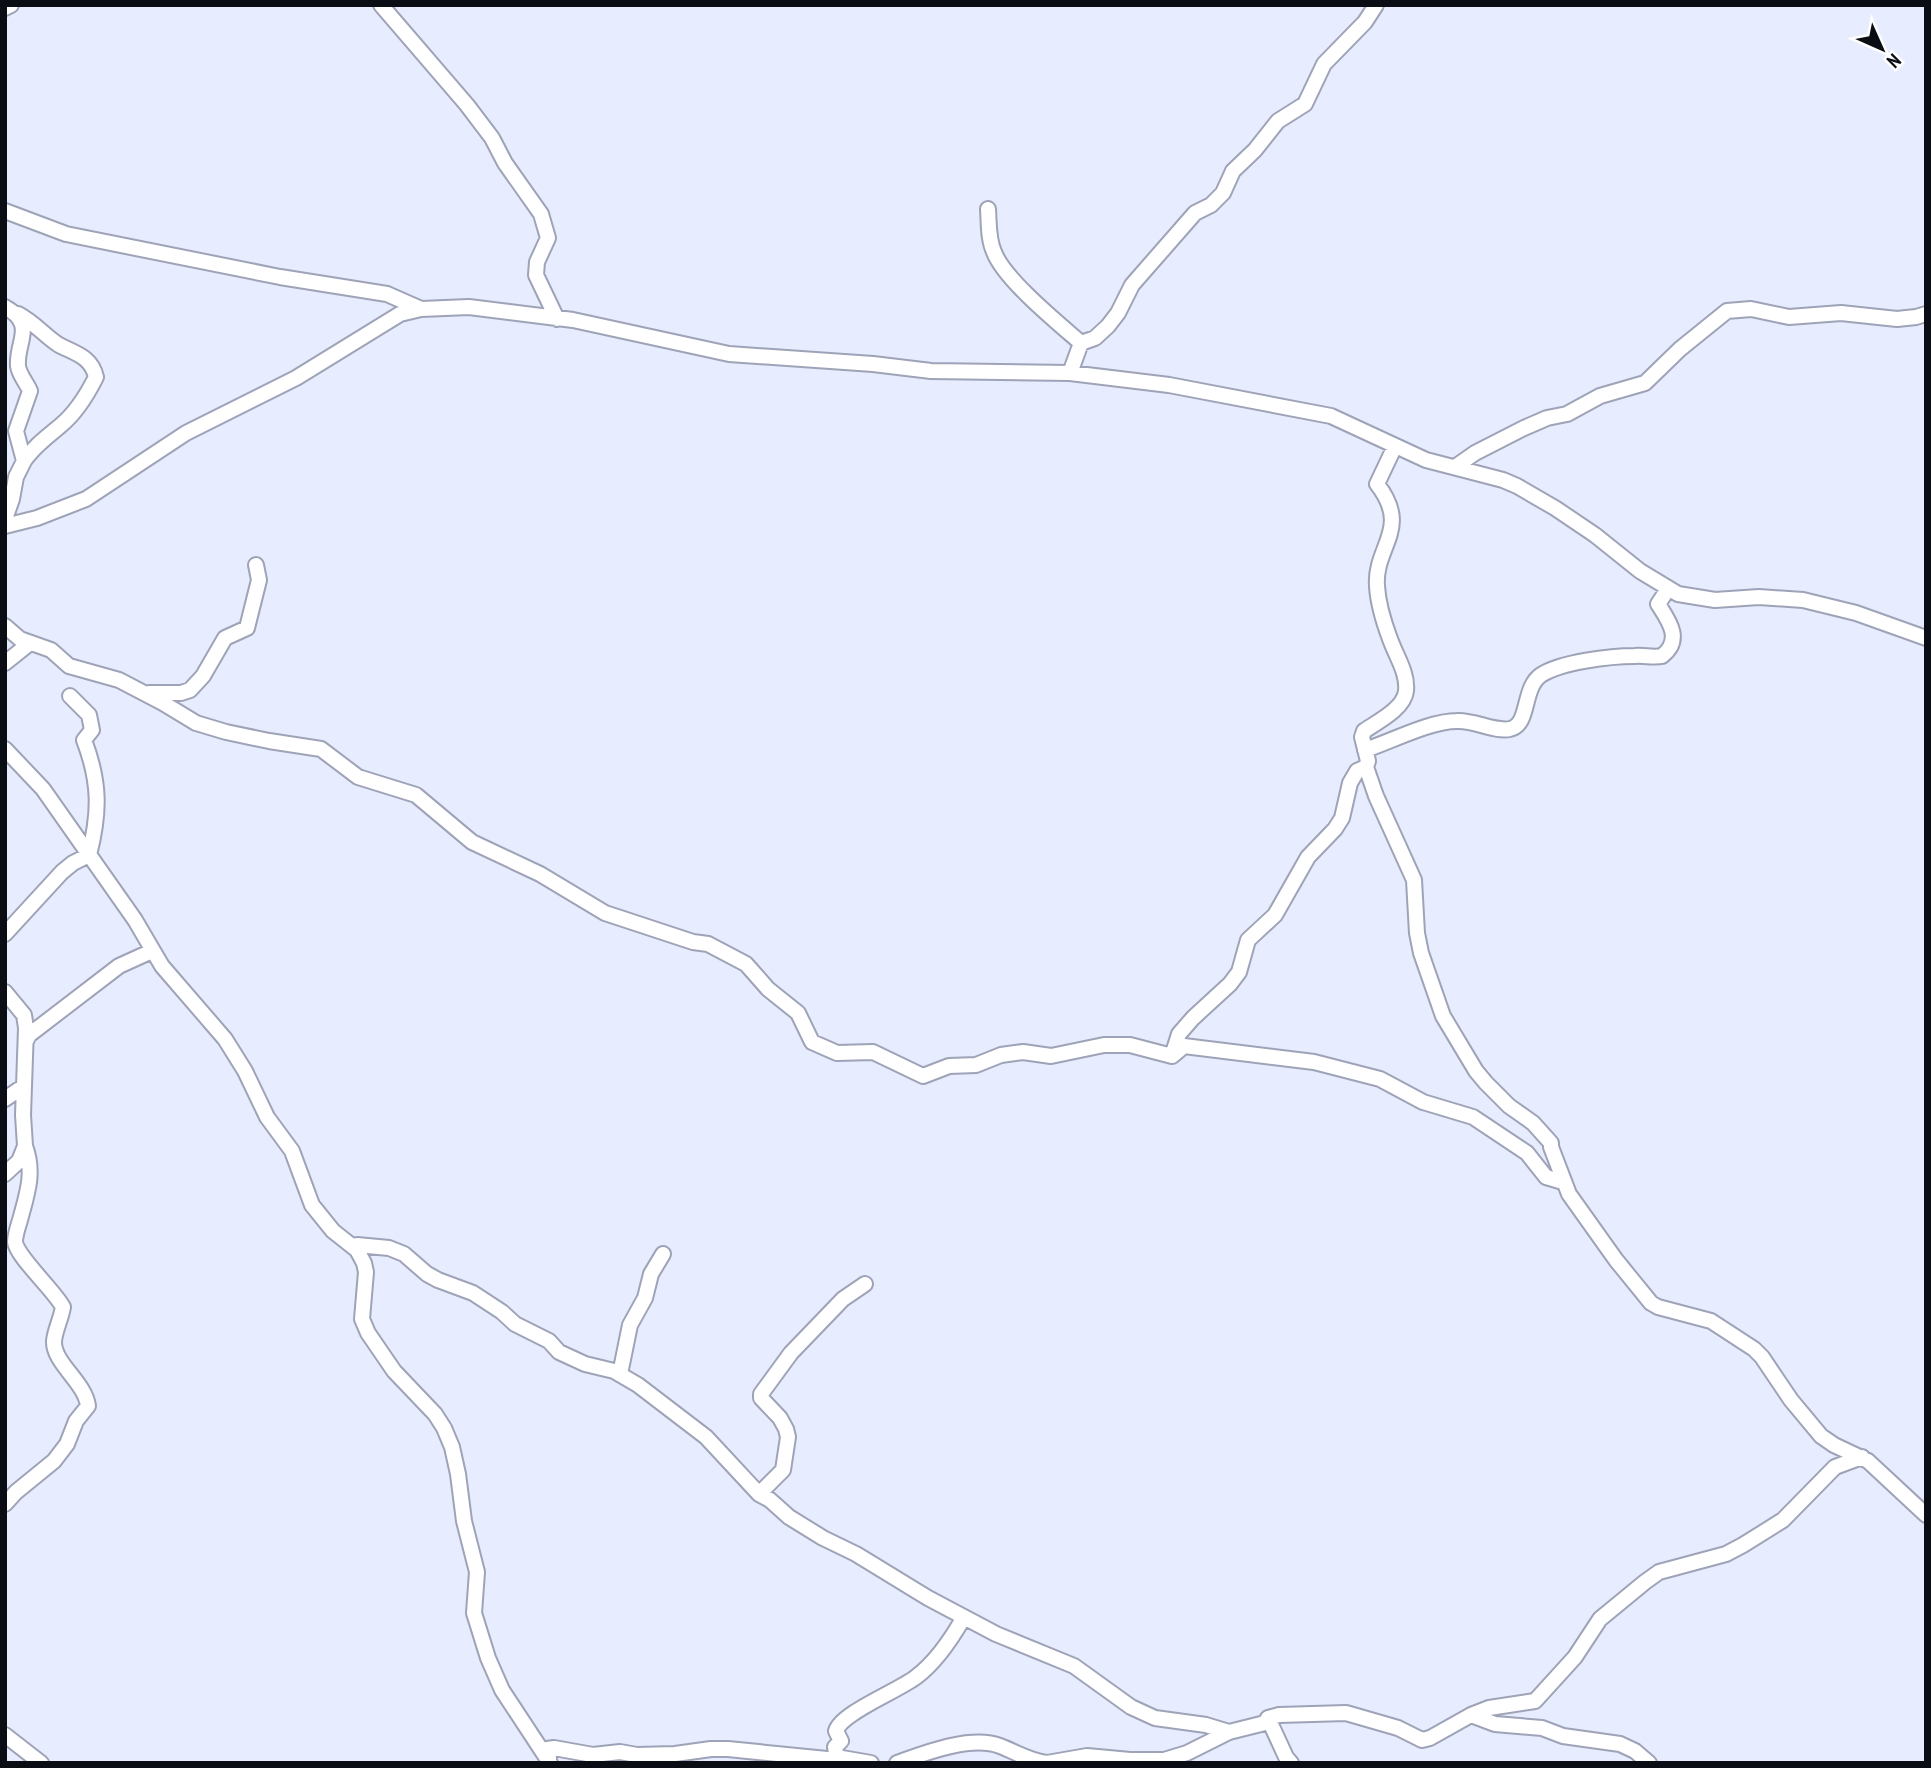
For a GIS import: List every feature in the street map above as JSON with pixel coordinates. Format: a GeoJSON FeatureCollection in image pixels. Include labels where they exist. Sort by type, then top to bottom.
{"type":"FeatureCollection","features":[{"type":"Feature","properties":{"kind":"street"},"geometry":{"type":"LineString","coordinates":[[5,8],[10,5]]}},
{"type":"Feature","properties":{"kind":"street"},"geometry":{"type":"LineString","coordinates":[[381,5],[484,127],[505,163],[541,214],[548,238],[537,262],[536,275],[557,318]]}},
{"type":"Feature","properties":{"kind":"street"},"geometry":{"type":"LineString","coordinates":[[1081,343],[1095,338],[1108,326],[1132,285],[1195,213],[1216,201],[1223,193],[1233,171],[1255,150],[1278,121],[1305,104],[1324,64],[1364,22],[1376,5]]}},
{"type":"Feature","properties":{"kind":"street"},"geometry":{"type":"LineString","coordinates":[[988,209],[993,250],[1001,266],[1050,317],[1081,343]]}},
{"type":"Feature","properties":{"kind":"street"},"geometry":{"type":"LineString","coordinates":[[5,211],[66,234],[280,277],[387,294],[421,309]]}},
{"type":"Feature","properties":{"kind":"street"},"geometry":{"type":"LineString","coordinates":[[5,526],[37,518],[86,499],[199,425],[296,378],[400,314],[421,309],[469,307],[557,318],[729,354],[873,364],[931,371],[1070,373],[1169,385],[1331,416],[1349,422],[1426,460],[1503,480],[1524,490],[1595,535],[1668,589],[1687,597],[1715,600],[1785,598],[1819,603],[1926,638]]}},
{"type":"Feature","properties":{"kind":"street"},"geometry":{"type":"LineString","coordinates":[[1455,467],[1475,453],[1524,428],[1547,418],[1567,414],[1600,396],[1645,383],[1680,349],[1727,311],[1751,309],[1788,317],[1842,313],[1897,319],[1926,314]]}},
{"type":"Feature","properties":{"kind":"street"},"geometry":{"type":"LineString","coordinates":[[5,519],[23,461],[71,416],[96,377],[94,370],[74,349],[60,345],[31,321],[12,311]]}},
{"type":"Feature","properties":{"kind":"street"},"geometry":{"type":"LineString","coordinates":[[12,311],[23,332],[18,366],[30,391],[16,430],[23,461]]}},
{"type":"Feature","properties":{"kind":"street"},"geometry":{"type":"LineString","coordinates":[[1070,373],[1081,343]]}},
{"type":"Feature","properties":{"kind":"street"},"geometry":{"type":"LineString","coordinates":[[1395,446],[1377,484],[1387,498],[1391,528],[1379,566],[1377,586],[1386,627],[1401,666],[1406,690],[1402,701],[1394,710],[1364,731],[1362,737],[1368,761],[1366,767],[1414,880],[1420,953],[1443,1016],[1486,1083],[1552,1143],[1551,1147],[1569,1194],[1616,1261],[1651,1303],[1711,1321],[1754,1349],[1821,1436],[1862,1457],[1926,1515]]}},
{"type":"Feature","properties":{"kind":"street"},"geometry":{"type":"LineString","coordinates":[[143,693],[181,693],[197,685],[225,638],[247,628],[259,580],[257,565]]}},
{"type":"Feature","properties":{"kind":"street"},"geometry":{"type":"LineString","coordinates":[[1365,750],[1446,722],[1466,721],[1510,729],[1516,726],[1523,716],[1527,695],[1535,680],[1549,671],[1601,659],[1662,656],[1670,648],[1674,629],[1658,604],[1668,589]]}},
{"type":"Feature","properties":{"kind":"street"},"geometry":{"type":"LineString","coordinates":[[5,626],[20,639],[51,650],[69,666],[111,677],[196,723],[269,741],[321,749],[358,777],[416,795],[472,842],[540,874],[605,913],[708,944],[742,961],[768,989],[799,1013],[812,1042],[829,1051],[842,1054],[873,1052],[923,1076],[949,1066],[976,1065],[1001,1055],[1023,1052],[1051,1056],[1104,1045],[1130,1045],[1172,1056]]}},
{"type":"Feature","properties":{"kind":"street"},"geometry":{"type":"LineString","coordinates":[[5,663],[30,643]]}},
{"type":"Feature","properties":{"kind":"street"},"geometry":{"type":"LineString","coordinates":[[70,696],[89,715],[92,730],[84,740],[97,786],[94,837],[89,856]]}},
{"type":"Feature","properties":{"kind":"street"},"geometry":{"type":"LineString","coordinates":[[5,749],[43,789],[135,920],[162,966],[225,1039],[245,1071],[267,1117],[292,1151],[303,1187],[320,1218],[357,1250],[366,1272],[362,1319],[368,1333],[394,1371],[435,1415],[452,1447],[464,1521],[477,1572],[474,1613],[488,1658],[502,1690],[550,1760]]}},
{"type":"Feature","properties":{"kind":"street"},"geometry":{"type":"LineString","coordinates":[[1172,1056],[1178,1034],[1230,984],[1239,972],[1248,940],[1275,915],[1308,857],[1335,829],[1342,818],[1350,783],[1357,771],[1366,767]]}},
{"type":"Feature","properties":{"kind":"street"},"geometry":{"type":"LineString","coordinates":[[5,934],[62,872],[73,863],[89,856]]}},
{"type":"Feature","properties":{"kind":"street"},"geometry":{"type":"LineString","coordinates":[[26,1041],[29,1035],[119,966],[152,951]]}},
{"type":"Feature","properties":{"kind":"street"},"geometry":{"type":"LineString","coordinates":[[5,992],[24,1015],[26,1041],[25,1146],[31,1180],[15,1240],[21,1254],[58,1297],[63,1307],[54,1342],[56,1353],[79,1384],[88,1406],[76,1421],[67,1444],[54,1461],[5,1504]]}},
{"type":"Feature","properties":{"kind":"street"},"geometry":{"type":"LineString","coordinates":[[1172,1056],[1184,1046],[1255,1053],[1314,1062],[1381,1079],[1423,1102],[1473,1117],[1527,1153],[1546,1177],[1563,1182]]}},
{"type":"Feature","properties":{"kind":"street"},"geometry":{"type":"LineString","coordinates":[[5,1099],[24,1086]]}},
{"type":"Feature","properties":{"kind":"street"},"geometry":{"type":"LineString","coordinates":[[5,1174],[19,1161],[25,1146]]}},
{"type":"Feature","properties":{"kind":"street"},"geometry":{"type":"LineString","coordinates":[[357,1250],[357,1245],[372,1246],[389,1248],[404,1254],[427,1274],[473,1293],[493,1305],[515,1324],[549,1341],[559,1352],[585,1364],[620,1374],[706,1437],[760,1494],[771,1500],[789,1517],[964,1617],[996,1634],[1074,1667],[1144,1714],[1229,1732]]}},
{"type":"Feature","properties":{"kind":"street"},"geometry":{"type":"LineString","coordinates":[[620,1374],[630,1325],[645,1298],[651,1274],[663,1254]]}},
{"type":"Feature","properties":{"kind":"street"},"geometry":{"type":"LineString","coordinates":[[760,1494],[783,1469],[788,1437],[786,1429],[761,1398],[761,1394],[791,1353],[843,1299],[865,1284]]}},
{"type":"Feature","properties":{"kind":"street"},"geometry":{"type":"LineString","coordinates":[[897,1763],[930,1751],[978,1742],[1000,1746],[1027,1759],[1047,1763],[1079,1756],[1164,1760],[1187,1753],[1229,1732],[1265,1723],[1268,1718],[1279,1715],[1346,1713],[1398,1728],[1422,1740],[1430,1738],[1489,1707],[1535,1702],[1575,1657],[1600,1619],[1645,1581],[1659,1572],[1726,1554],[1744,1545],[1788,1516],[1835,1468],[1862,1457]]}},
{"type":"Feature","properties":{"kind":"street"},"geometry":{"type":"LineString","coordinates":[[837,1760],[835,1747],[841,1741],[836,1731],[842,1720],[918,1676],[934,1659],[964,1617]]}},
{"type":"Feature","properties":{"kind":"street"},"geometry":{"type":"LineString","coordinates":[[1471,1715],[1495,1724],[1542,1728],[1563,1736],[1620,1744],[1636,1751],[1649,1763]]}},
{"type":"Feature","properties":{"kind":"street"},"geometry":{"type":"LineString","coordinates":[[1268,1718],[1291,1763]]}},
{"type":"Feature","properties":{"kind":"street"},"geometry":{"type":"LineString","coordinates":[[5,1735],[41,1763]]}},
{"type":"Feature","properties":{"kind":"street"},"geometry":{"type":"LineString","coordinates":[[550,1760],[547,1749],[554,1748],[593,1755],[612,1752],[637,1755],[675,1754],[710,1749],[837,1760],[842,1758],[871,1763]]}}]}
